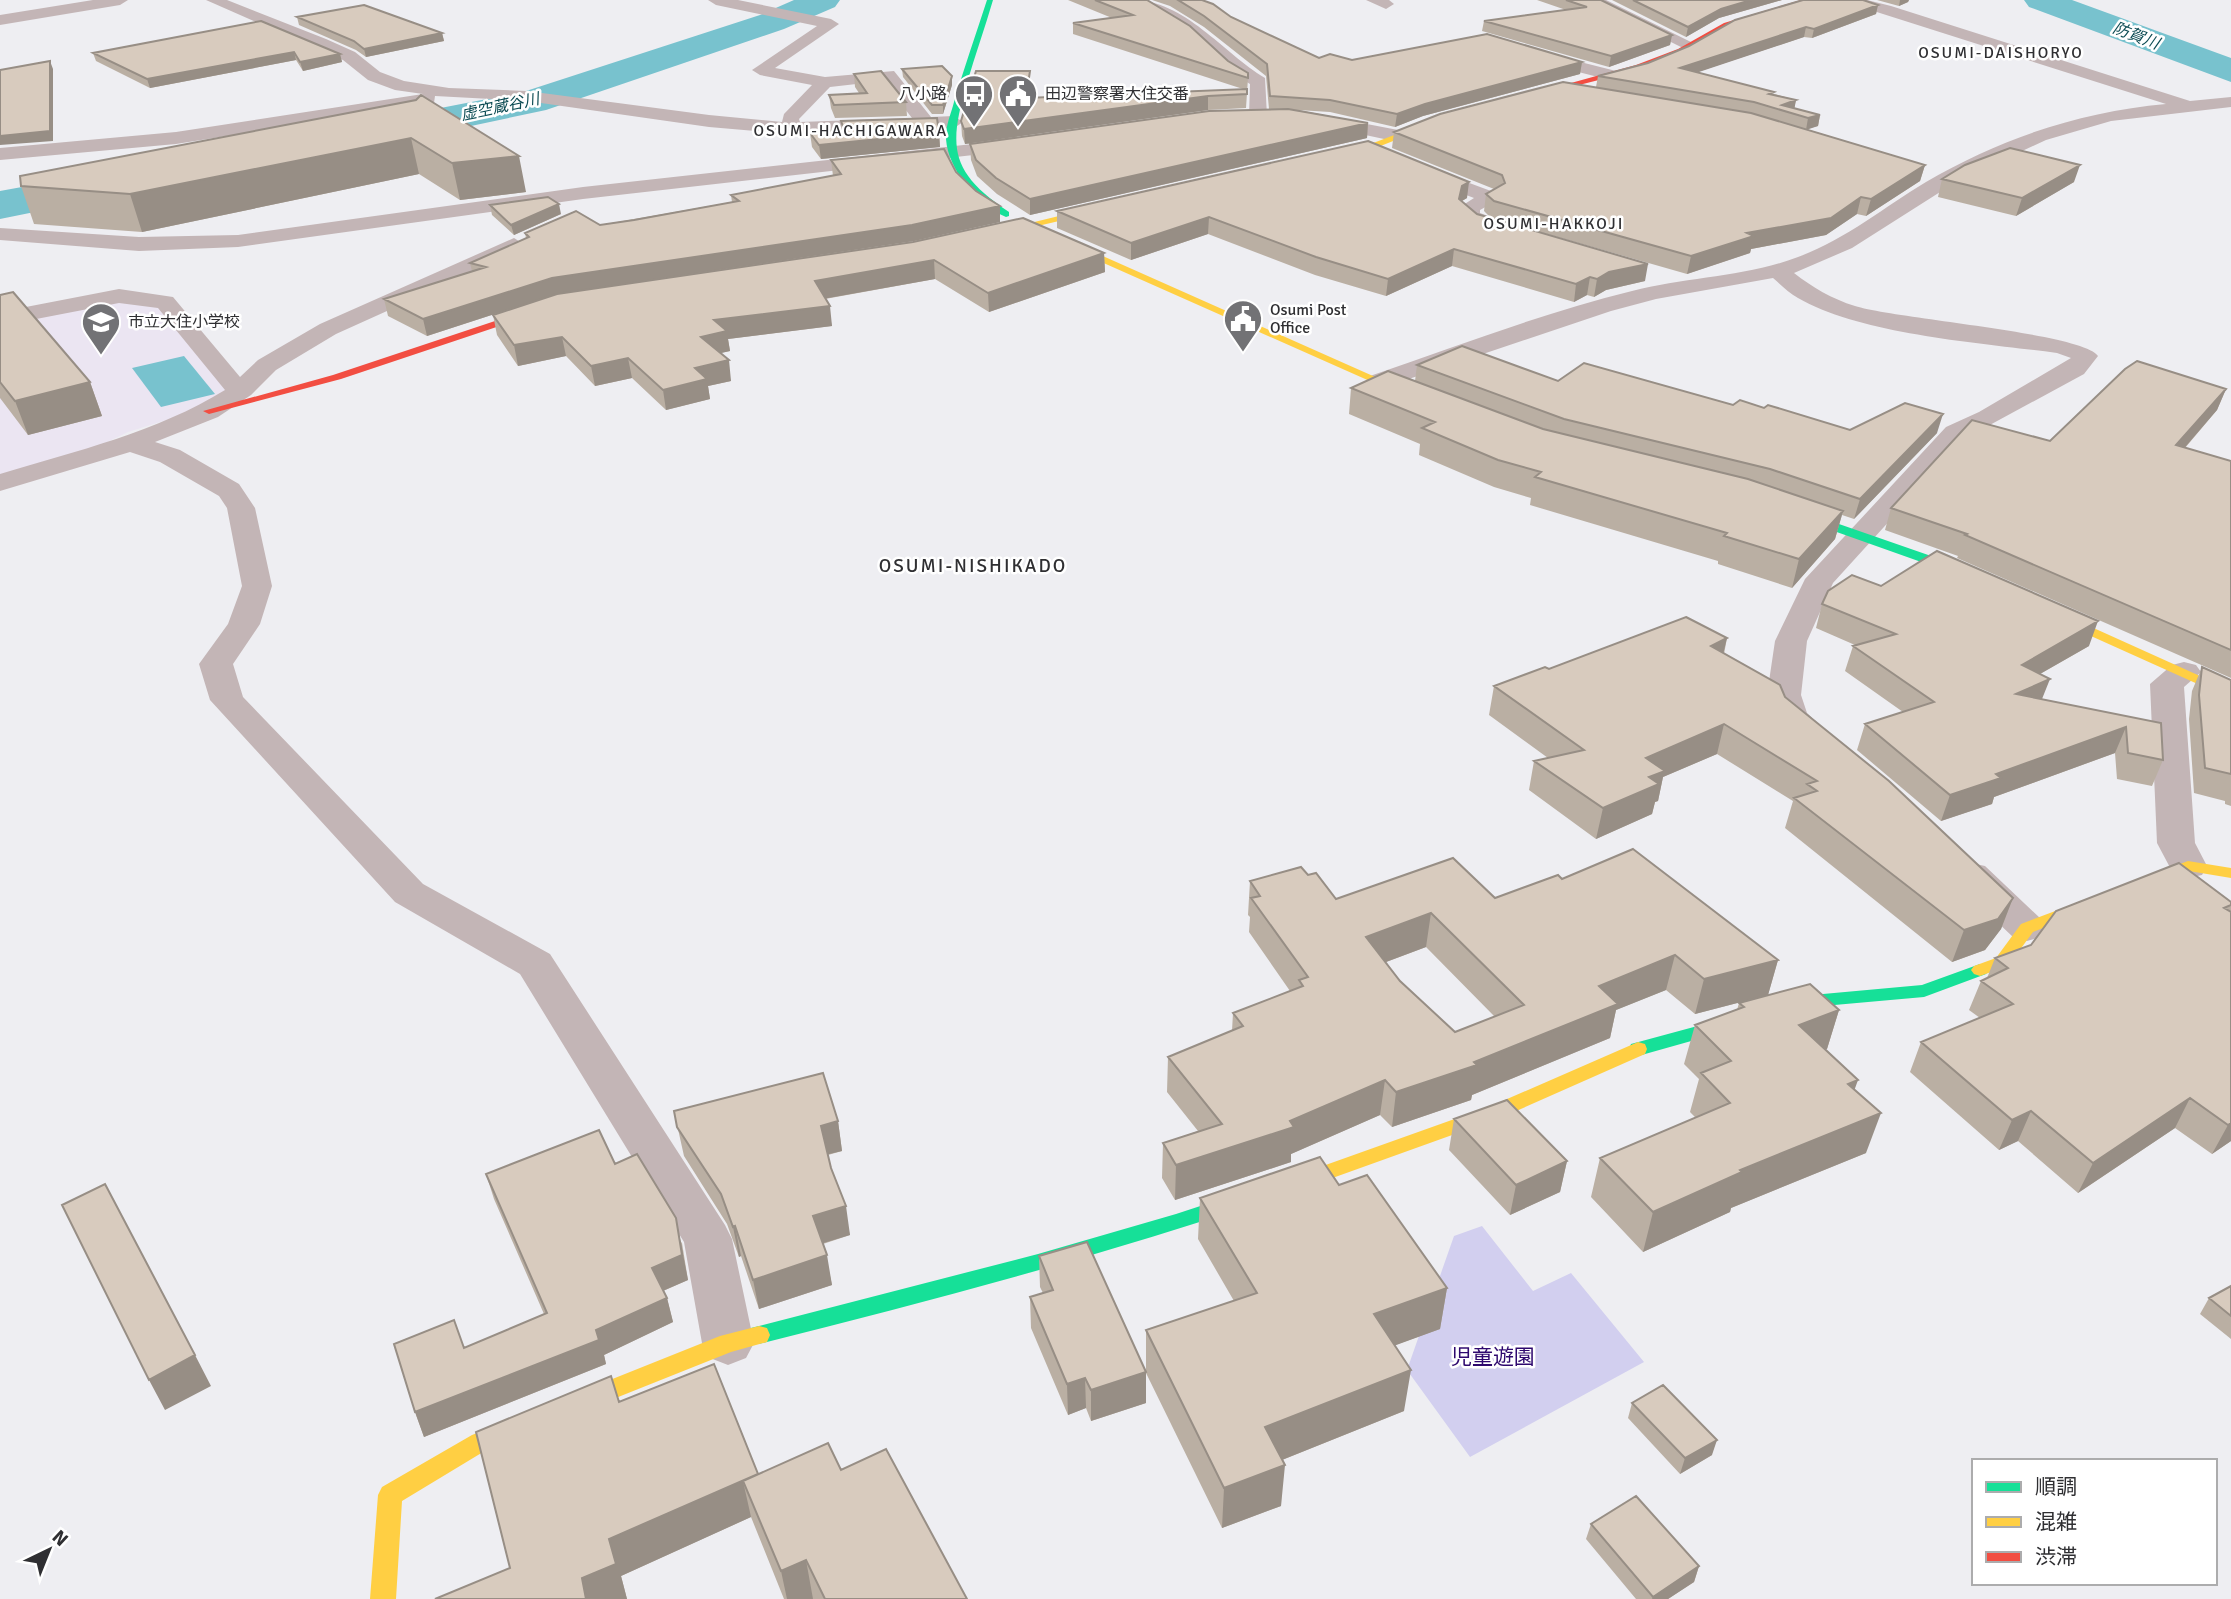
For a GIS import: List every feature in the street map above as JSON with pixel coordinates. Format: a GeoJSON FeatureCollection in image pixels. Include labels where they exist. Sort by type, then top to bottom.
{"type":"FeatureCollection","features":[{"type":"Feature","properties":{"kind":"street"},"geometry":{"type":"LineString","coordinates":[[0,20],[120,0]]}},
{"type":"Feature","properties":{"kind":"street"},"geometry":{"type":"LineString","coordinates":[[214,0],[320,42],[349,56],[374,76],[401,86],[449,93],[527,96],[709,121],[792,128],[924,121],[954,122]]}},
{"type":"Feature","properties":{"kind":"street"},"geometry":{"type":"LineString","coordinates":[[716,0],[831,24],[760,70],[825,82],[888,75],[924,121]]}},
{"type":"Feature","properties":{"kind":"street"},"geometry":{"type":"LineString","coordinates":[[990,0],[949,136],[953,154],[965,181],[986,202],[1028,226],[1435,406]]}},
{"type":"Feature","properties":{"kind":"street"},"geometry":{"type":"LineString","coordinates":[[1140,0],[1197,32],[1234,67],[1259,82],[1268,116],[1233,117]]}},
{"type":"Feature","properties":{"kind":"street"},"geometry":{"type":"LineString","coordinates":[[1594,0],[1686,44]]}},
{"type":"Feature","properties":{"kind":"street"},"geometry":{"type":"LineString","coordinates":[[1507,102],[1639,66],[1727,24],[1808,0]]}},
{"type":"Feature","properties":{"kind":"street"},"geometry":{"type":"LineString","coordinates":[[1847,0],[1897,12],[2193,107]]}},
{"type":"Feature","properties":{"kind":"street"},"geometry":{"type":"LineString","coordinates":[[1519,50],[1610,75]]}},
{"type":"Feature","properties":{"kind":"street"},"geometry":{"type":"LineString","coordinates":[[792,128],[790,118],[825,82]]}},
{"type":"Feature","properties":{"kind":"street"},"geometry":{"type":"LineString","coordinates":[[1558,88],[1597,96]]}},
{"type":"Feature","properties":{"kind":"street"},"geometry":{"type":"LineString","coordinates":[[0,154],[176,138],[426,100],[449,93]]}},
{"type":"Feature","properties":{"kind":"street"},"geometry":{"type":"LineString","coordinates":[[1379,381],[1542,325],[1689,285],[1778,271],[1842,245],[1944,180],[1996,153],[2046,133],[2095,119],[2231,102]]}},
{"type":"Feature","properties":{"kind":"street"},"geometry":{"type":"LineString","coordinates":[[1315,158],[1370,147],[1456,116]]}},
{"type":"Feature","properties":{"kind":"street"},"geometry":{"type":"LineString","coordinates":[[1297,118],[1329,121],[1398,136]]}},
{"type":"Feature","properties":{"kind":"street"},"geometry":{"type":"LineString","coordinates":[[0,234],[139,244],[238,241],[583,192],[643,188],[1040,142]]}},
{"type":"Feature","properties":{"kind":"street"},"geometry":{"type":"LineString","coordinates":[[1370,147],[1397,162],[1492,198],[1470,207],[1470,216],[1483,224],[1535,239]]}},
{"type":"Feature","properties":{"kind":"street"},"geometry":{"type":"LineString","coordinates":[[1919,172],[1944,180]]}},
{"type":"Feature","properties":{"kind":"street"},"geometry":{"type":"LineString","coordinates":[[581,215],[643,188]]}},
{"type":"Feature","properties":{"kind":"street"},"geometry":{"type":"LineString","coordinates":[[964,240],[1125,203]]}},
{"type":"Feature","properties":{"kind":"street"},"geometry":{"type":"LineString","coordinates":[[209,411],[243,390],[267,365],[328,329],[531,237]]}},
{"type":"Feature","properties":{"kind":"street"},"geometry":{"type":"LineString","coordinates":[[0,252],[65,239]]}},
{"type":"Feature","properties":{"kind":"street"},"geometry":{"type":"LineString","coordinates":[[1778,271],[1805,293],[1849,312],[1954,332],[2062,346],[2086,356],[2075,369],[1988,418],[1955,433],[1820,579],[1803,610],[1791,641],[1784,695],[1791,717],[1832,751]]}},
{"type":"Feature","properties":{"kind":"street"},"geometry":{"type":"LineString","coordinates":[[1651,272],[1689,285]]}},
{"type":"Feature","properties":{"kind":"street"},"geometry":{"type":"LineString","coordinates":[[0,319],[119,296],[165,302],[229,381],[243,390]]}},
{"type":"Feature","properties":{"kind":"street"},"geometry":{"type":"LineString","coordinates":[[0,482],[130,443],[209,411],[337,377],[556,304]]}},
{"type":"Feature","properties":{"kind":"street"},"geometry":{"type":"LineString","coordinates":[[130,443],[170,457],[229,490],[241,508],[257,586],[244,624],[216,664],[227,700],[409,893],[535,964],[708,1239],[727,1343]]}},
{"type":"Feature","properties":{"kind":"street"},"geometry":{"type":"LineString","coordinates":[[1779,508],[1859,534],[1990,587]]}},
{"type":"Feature","properties":{"kind":"street"},"geometry":{"type":"LineString","coordinates":[[2027,603],[2231,695]]}},
{"type":"Feature","properties":{"kind":"street"},"geometry":{"type":"LineString","coordinates":[[2184,672],[2167,684],[2176,842],[2188,866]]}},
{"type":"Feature","properties":{"kind":"street"},"geometry":{"type":"LineString","coordinates":[[1951,855],[2027,928]]}},
{"type":"Feature","properties":{"kind":"street"},"geometry":{"type":"LineString","coordinates":[[383,1599],[390,1495],[480,1442],[727,1343],[980,1281],[1210,1213],[1499,1111],[1650,1043],[1812,1001],[1924,991],[2002,962],[2027,928],[2188,866],[2231,873]]}},
{"type":"Feature","properties":{"kind":"shaded area","name":"市立大住小学校"},"geometry":{"type":"Polygon","coordinates":[[[111,301],[157,304],[231,390],[208,407],[128,432],[95,448],[0,477],[0,323],[111,301]]]}},
{"type":"Feature","properties":{"kind":"green space","name":"児童遊園"},"geometry":{"type":"Polygon","coordinates":[[[1482,1226],[1533,1291],[1571,1273],[1644,1362],[1470,1457],[1407,1370],[1454,1236],[1482,1226]]]}},
{"type":"Feature","properties":{"kind":"water"},"geometry":{"type":"Polygon","coordinates":[[[184,356],[215,394],[161,407],[132,368],[184,356]]]}},
{"type":"Feature","properties":{"kind":"building"},"geometry":{"type":"Polygon","coordinates":[[[1095,0],[1147,0],[1190,26],[1228,61],[1248,73],[1248,78],[1073,23],[1133,15],[1095,0]]]}},
{"type":"Feature","properties":{"kind":"building"},"geometry":{"type":"Polygon","coordinates":[[[1178,0],[1202,0],[1213,4],[1231,17],[1319,58],[1330,54],[1352,60],[1487,34],[1582,62],[1397,114],[1330,100],[1270,96],[1267,64],[1204,16],[1178,0]]]}},
{"type":"Feature","properties":{"kind":"building"},"geometry":{"type":"Polygon","coordinates":[[[1566,0],[1601,0],[1672,35],[1611,56],[1484,21],[1587,7],[1566,0]]]}},
{"type":"Feature","properties":{"kind":"building"},"geometry":{"type":"Polygon","coordinates":[[[1633,0],[1751,0],[1721,9],[1688,27],[1633,0]]]}},
{"type":"Feature","properties":{"kind":"building"},"geometry":{"type":"Polygon","coordinates":[[[1803,0],[1863,0],[1878,5],[1814,29],[1806,27],[1680,68],[1774,92],[1769,94],[1796,100],[1782,105],[1820,115],[1808,118],[1754,102],[1598,76],[1648,63],[1689,46],[1735,20],[1803,0]]]}},
{"type":"Feature","properties":{"kind":"building"},"geometry":{"type":"Polygon","coordinates":[[[364,5],[442,33],[364,49],[354,41],[297,17],[364,5]]]}},
{"type":"Feature","properties":{"kind":"building"},"geometry":{"type":"Polygon","coordinates":[[[261,21],[340,54],[300,62],[294,52],[147,79],[93,53],[261,21]]]}},
{"type":"Feature","properties":{"kind":"building"},"geometry":{"type":"Polygon","coordinates":[[[50,61],[50,131],[0,136],[0,70],[50,61]]]}},
{"type":"Feature","properties":{"kind":"building"},"geometry":{"type":"Polygon","coordinates":[[[942,66],[952,76],[943,105],[932,105],[902,69],[942,66]]]}},
{"type":"Feature","properties":{"kind":"building"},"geometry":{"type":"Polygon","coordinates":[[[881,71],[906,102],[834,105],[829,95],[867,93],[854,74],[881,71]]]}},
{"type":"Feature","properties":{"kind":"building"},"geometry":{"type":"Polygon","coordinates":[[[976,71],[1030,71],[1026,98],[1247,89],[1247,94],[1208,96],[964,129],[961,121],[976,71]]]}},
{"type":"Feature","properties":{"kind":"building"},"geometry":{"type":"Polygon","coordinates":[[[1563,82],[1751,113],[1925,165],[1871,199],[1861,197],[1831,218],[1747,233],[1754,236],[1691,256],[1494,201],[1486,194],[1505,183],[1502,175],[1394,132],[1440,114],[1563,82]]]}},
{"type":"Feature","properties":{"kind":"building"},"geometry":{"type":"Polygon","coordinates":[[[421,95],[519,156],[452,163],[411,138],[130,194],[21,186],[20,176],[416,100],[421,95]]]}},
{"type":"Feature","properties":{"kind":"building"},"geometry":{"type":"Polygon","coordinates":[[[1288,109],[1368,123],[1030,199],[996,178],[976,160],[970,144],[1209,111],[1288,109]]]}},
{"type":"Feature","properties":{"kind":"building"},"geometry":{"type":"Polygon","coordinates":[[[937,118],[939,133],[819,145],[810,133],[844,129],[841,121],[937,118]]]}},
{"type":"Feature","properties":{"kind":"building"},"geometry":{"type":"Polygon","coordinates":[[[1368,141],[1469,182],[1462,186],[1459,199],[1477,214],[1648,264],[1609,272],[1597,279],[1590,277],[1576,284],[1454,249],[1388,279],[1316,257],[1209,217],[1131,243],[1057,211],[1368,141]]]}},
{"type":"Feature","properties":{"kind":"building"},"geometry":{"type":"Polygon","coordinates":[[[2010,148],[2080,165],[2022,198],[1942,179],[1965,165],[2010,148]]]}},
{"type":"Feature","properties":{"kind":"building"},"geometry":{"type":"Polygon","coordinates":[[[944,149],[956,172],[976,191],[1000,206],[912,225],[552,278],[423,319],[384,299],[486,267],[470,263],[529,237],[525,233],[576,211],[600,225],[634,220],[739,201],[731,195],[841,174],[831,160],[944,149]]]}},
{"type":"Feature","properties":{"kind":"building"},"geometry":{"type":"Polygon","coordinates":[[[548,197],[559,204],[511,225],[490,205],[548,197]]]}},
{"type":"Feature","properties":{"kind":"building"},"geometry":{"type":"Polygon","coordinates":[[[1023,218],[1104,253],[988,293],[934,260],[815,281],[830,306],[714,320],[727,331],[701,337],[729,360],[695,368],[707,379],[663,390],[628,358],[591,366],[562,337],[514,345],[493,315],[557,294],[913,242],[1023,218]]]}},
{"type":"Feature","properties":{"kind":"building"},"geometry":{"type":"Polygon","coordinates":[[[13,292],[90,382],[15,401],[0,382],[0,295],[13,292]]]}},
{"type":"Feature","properties":{"kind":"building"},"geometry":{"type":"Polygon","coordinates":[[[1462,346],[1558,381],[1584,363],[1733,405],[1740,400],[1764,408],[1768,405],[1850,430],[1905,403],[1943,414],[1860,499],[1770,469],[1564,419],[1417,365],[1462,346]]]}},
{"type":"Feature","properties":{"kind":"building"},"geometry":{"type":"Polygon","coordinates":[[[2137,361],[2226,389],[2176,445],[2231,461],[2231,650],[1965,535],[1967,534],[1891,508],[1972,420],[2050,441],[2125,369],[2137,361]]]}},
{"type":"Feature","properties":{"kind":"building"},"geometry":{"type":"Polygon","coordinates":[[[1388,371],[1543,429],[1748,479],[1843,511],[1799,559],[1724,536],[1727,533],[1535,477],[1541,472],[1498,460],[1422,428],[1435,422],[1351,388],[1388,371]]]}},
{"type":"Feature","properties":{"kind":"building"},"geometry":{"type":"Polygon","coordinates":[[[1937,551],[2098,621],[2022,665],[2050,679],[2016,694],[2161,723],[2163,760],[2128,753],[2126,727],[1996,774],[2001,778],[1950,795],[1865,724],[1934,702],[1853,646],[1896,634],[1822,604],[1828,591],[1852,575],[1881,586],[1937,551]]]}},
{"type":"Feature","properties":{"kind":"building"},"geometry":{"type":"Polygon","coordinates":[[[1686,617],[1727,638],[1711,646],[1780,685],[1785,697],[1889,781],[2013,898],[1998,919],[1964,930],[1794,798],[1817,791],[1807,784],[1817,781],[1724,724],[1646,758],[1665,771],[1649,777],[1659,784],[1603,808],[1534,761],[1584,750],[1494,686],[1545,667],[1549,669],[1686,617]]]}},
{"type":"Feature","properties":{"kind":"building"},"geometry":{"type":"Polygon","coordinates":[[[2202,667],[2231,680],[2231,774],[2205,768],[2199,695],[2202,667]]]}},
{"type":"Feature","properties":{"kind":"building"},"geometry":{"type":"Polygon","coordinates":[[[1633,849],[1778,960],[1704,979],[1675,955],[1599,986],[1618,1004],[1474,1062],[1477,1065],[1396,1092],[1385,1080],[1290,1121],[1294,1127],[1176,1165],[1163,1143],[1222,1124],[1168,1057],[1243,1026],[1233,1013],[1303,986],[1299,980],[1308,977],[1251,898],[1260,896],[1250,881],[1301,867],[1308,875],[1316,873],[1336,899],[1453,858],[1495,898],[1558,875],[1562,879],[1633,849]],[[1431,913],[1366,937],[1400,981],[1455,1032],[1524,1005],[1431,913]]]}},
{"type":"Feature","properties":{"kind":"building"},"geometry":{"type":"Polygon","coordinates":[[[2179,863],[2231,902],[2231,905],[2224,908],[2231,912],[2231,1123],[2228,1125],[2190,1098],[2093,1163],[2031,1111],[2012,1120],[1921,1042],[2013,1004],[1981,981],[2008,968],[1995,958],[2031,945],[2056,911],[2179,863]]]}},
{"type":"Feature","properties":{"kind":"building"},"geometry":{"type":"Polygon","coordinates":[[[1810,984],[1839,1010],[1799,1025],[1858,1080],[1848,1084],[1881,1113],[1740,1170],[1742,1172],[1653,1212],[1600,1158],[1730,1103],[1701,1073],[1731,1061],[1695,1025],[1744,1007],[1739,1003],[1810,984]]]}},
{"type":"Feature","properties":{"kind":"building"},"geometry":{"type":"Polygon","coordinates":[[[823,1073],[838,1121],[821,1126],[831,1168],[846,1206],[813,1216],[827,1255],[753,1280],[721,1194],[677,1127],[674,1111],[823,1073]]]}},
{"type":"Feature","properties":{"kind":"building"},"geometry":{"type":"Polygon","coordinates":[[[1507,1100],[1567,1161],[1516,1185],[1454,1119],[1507,1100]]]}},
{"type":"Feature","properties":{"kind":"building"},"geometry":{"type":"Polygon","coordinates":[[[599,1130],[615,1164],[637,1154],[676,1218],[682,1255],[652,1268],[667,1298],[596,1330],[599,1340],[415,1412],[394,1344],[454,1320],[464,1348],[547,1313],[486,1174],[599,1130]]]}},
{"type":"Feature","properties":{"kind":"building"},"geometry":{"type":"Polygon","coordinates":[[[1320,1157],[1339,1185],[1367,1175],[1447,1288],[1374,1314],[1411,1370],[1265,1427],[1285,1465],[1224,1488],[1146,1330],[1257,1293],[1200,1198],[1320,1157]]]}},
{"type":"Feature","properties":{"kind":"building"},"geometry":{"type":"Polygon","coordinates":[[[105,1184],[195,1355],[149,1380],[62,1205],[105,1184]]]}},
{"type":"Feature","properties":{"kind":"building"},"geometry":{"type":"Polygon","coordinates":[[[1087,1242],[1146,1372],[1091,1390],[1085,1378],[1067,1384],[1030,1297],[1053,1290],[1039,1256],[1087,1242]]]}},
{"type":"Feature","properties":{"kind":"building"},"geometry":{"type":"Polygon","coordinates":[[[2231,1286],[2231,1316],[2209,1298],[2231,1286]]]}},
{"type":"Feature","properties":{"kind":"building"},"geometry":{"type":"Polygon","coordinates":[[[714,1364],[758,1474],[609,1539],[616,1564],[582,1578],[586,1599],[435,1599],[510,1568],[476,1432],[611,1376],[619,1402],[714,1364]]]}},
{"type":"Feature","properties":{"kind":"building"},"geometry":{"type":"Polygon","coordinates":[[[1663,1385],[1717,1440],[1685,1458],[1632,1403],[1663,1385]]]}},
{"type":"Feature","properties":{"kind":"building"},"geometry":{"type":"Polygon","coordinates":[[[828,1443],[841,1470],[886,1449],[967,1599],[825,1599],[806,1560],[781,1571],[743,1481],[828,1443]]]}},
{"type":"Feature","properties":{"kind":"building"},"geometry":{"type":"Polygon","coordinates":[[[1636,1496],[1699,1566],[1653,1597],[1591,1524],[1636,1496]]]}},
{"type":"Feature","properties":{"kind":"waterway","name":"虚空蔵谷川"},"geometry":{"type":"LineString","coordinates":[[348,139],[532,102],[772,22],[823,0]]}},
{"type":"Feature","properties":{"kind":"waterway","name":"防賀川"},"geometry":{"type":"LineString","coordinates":[[2041,0],[2231,71]]}},
{"type":"Feature","properties":{"kind":"waterway","name":"虚空蔵谷川"},"geometry":{"type":"LineString","coordinates":[[0,205],[137,179]]}},
{"type":"Feature","properties":{"kind":"traffic: fast"},"geometry":{"type":"LineString","coordinates":[[990,0],[960,94],[950,139],[957,163],[969,183],[986,200],[1006,214]]}},
{"type":"Feature","properties":{"kind":"traffic: fast"},"geometry":{"type":"LineString","coordinates":[[1790,511],[1929,560],[1973,579]]}},
{"type":"Feature","properties":{"kind":"traffic: fast"},"geometry":{"type":"LineString","coordinates":[[1638,1049],[1812,1001],[1924,991],[1980,970]]}},
{"type":"Feature","properties":{"kind":"traffic: fast"},"geometry":{"type":"LineString","coordinates":[[759,1335],[1038,1263],[1313,1177]]}},
{"type":"Feature","properties":{"kind":"traffic: slow"},"geometry":{"type":"LineString","coordinates":[[1326,155],[1370,147],[1442,120]]}},
{"type":"Feature","properties":{"kind":"traffic: slow"},"geometry":{"type":"LineString","coordinates":[[986,235],[1108,207]]}},
{"type":"Feature","properties":{"kind":"traffic: slow"},"geometry":{"type":"LineString","coordinates":[[1057,239],[1421,400]]}},
{"type":"Feature","properties":{"kind":"traffic: slow"},"geometry":{"type":"LineString","coordinates":[[2047,611],[2231,695]]}},
{"type":"Feature","properties":{"kind":"traffic: slow"},"geometry":{"type":"LineString","coordinates":[[1980,970],[2002,962],[2027,928],[2127,888],[2188,866],[2231,873]]}},
{"type":"Feature","properties":{"kind":"traffic: slow"},"geometry":{"type":"LineString","coordinates":[[1313,1177],[1498,1111],[1638,1049]]}},
{"type":"Feature","properties":{"kind":"traffic: slow"},"geometry":{"type":"LineString","coordinates":[[383,1599],[390,1495],[480,1442],[728,1343],[759,1335]]}},
{"type":"Feature","properties":{"kind":"traffic: jam"},"geometry":{"type":"LineString","coordinates":[[1524,97],[1639,67],[1680,50],[1726,24],[1808,0]]}},
{"type":"Feature","properties":{"kind":"traffic: jam"},"geometry":{"type":"LineString","coordinates":[[209,411],[337,377],[543,308]]}},
{"type":"Feature","properties":{"kind":"place","name":"八小路"},"geometry":{"type":"Point","coordinates":[974,128]}},
{"type":"Feature","properties":{"kind":"place","name":"田辺警察署大住交番"},"geometry":{"type":"Point","coordinates":[1018,128]}},
{"type":"Feature","properties":{"kind":"place","name":"Osumi Post Office"},"geometry":{"type":"Point","coordinates":[1243,353]}},
{"type":"Feature","properties":{"kind":"place","name":"市立大住小学校"},"geometry":{"type":"Point","coordinates":[101,356]}},
{"type":"Feature","properties":{"kind":"district","name":"OSUMI-DAISHORYO"},"geometry":{"type":"Point","coordinates":[2001,53]}},
{"type":"Feature","properties":{"kind":"district","name":"OSUMI-HACHIGAWARA"},"geometry":{"type":"Point","coordinates":[851,131]}},
{"type":"Feature","properties":{"kind":"district","name":"OSUMI-HAKKOJI"},"geometry":{"type":"Point","coordinates":[1554,224]}},
{"type":"Feature","properties":{"kind":"district","name":"OSUMI-NISHIKADO"},"geometry":{"type":"Point","coordinates":[973,566]}}]}
